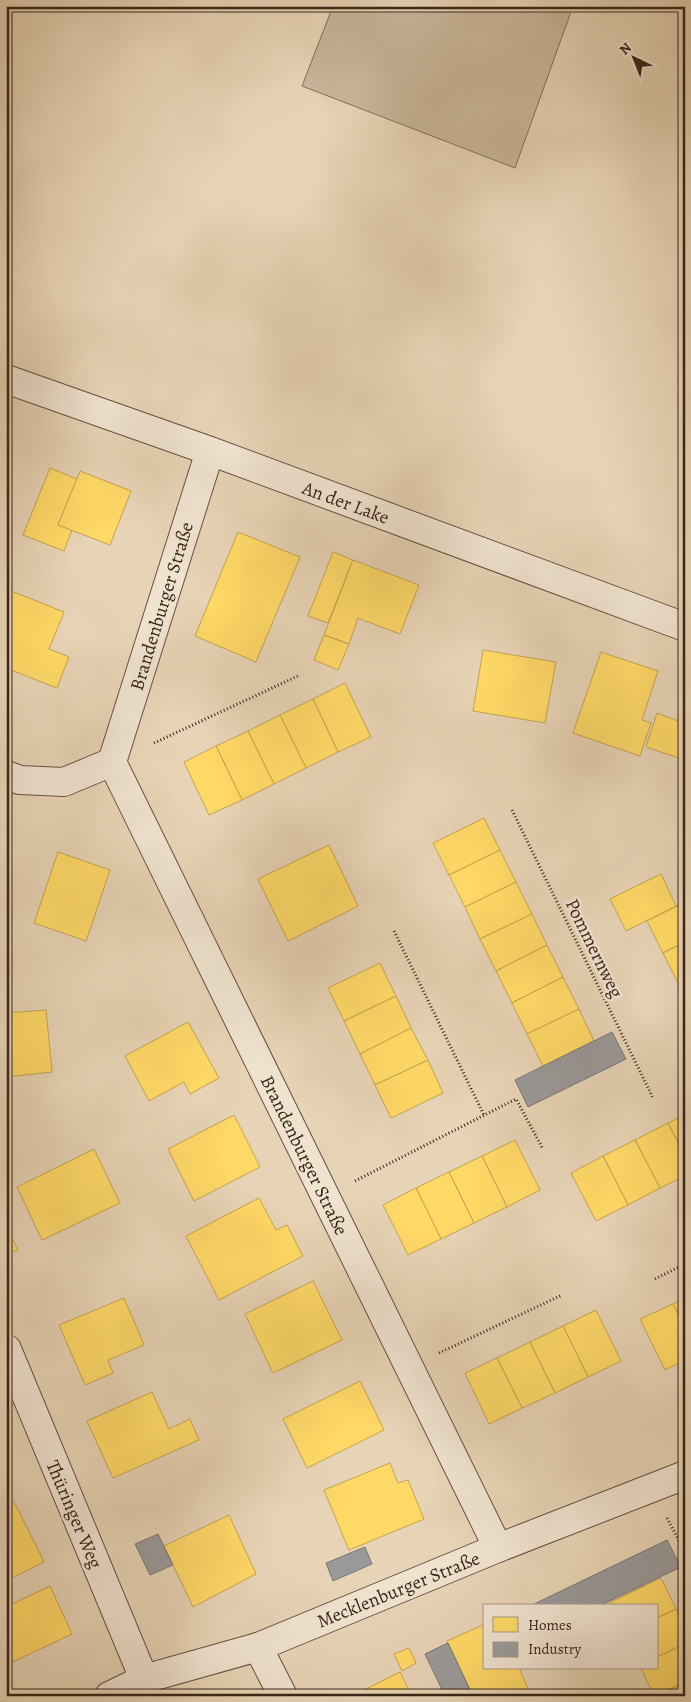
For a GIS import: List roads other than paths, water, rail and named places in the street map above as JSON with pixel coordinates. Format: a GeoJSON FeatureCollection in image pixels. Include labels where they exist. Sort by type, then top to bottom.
{"type":"FeatureCollection","features":[{"type":"Feature","properties":{"kind":"street","name":"An der Lake"},"geometry":{"type":"LineString","coordinates":[[6,379],[210,451],[685,627]]}},
{"type":"Feature","properties":{"kind":"street","name":"Brandenburger Straße"},"geometry":{"type":"LineString","coordinates":[[210,451],[112,762],[498,1548]]}},
{"type":"Feature","properties":{"kind":"street"},"geometry":{"type":"LineString","coordinates":[[6,775],[20,780],[64,782],[112,762]]}},
{"type":"Feature","properties":{"kind":"street","name":"Thüringer Weg"},"geometry":{"type":"LineString","coordinates":[[7,1349],[144,1679]]}},
{"type":"Feature","properties":{"kind":"street","name":"Mecklenburger Straße"},"geometry":{"type":"LineString","coordinates":[[109,1696],[144,1679],[258,1647],[498,1548],[685,1475]]}},
{"type":"Feature","properties":{"kind":"street"},"geometry":{"type":"LineString","coordinates":[[258,1647],[283,1696]]}}]}
